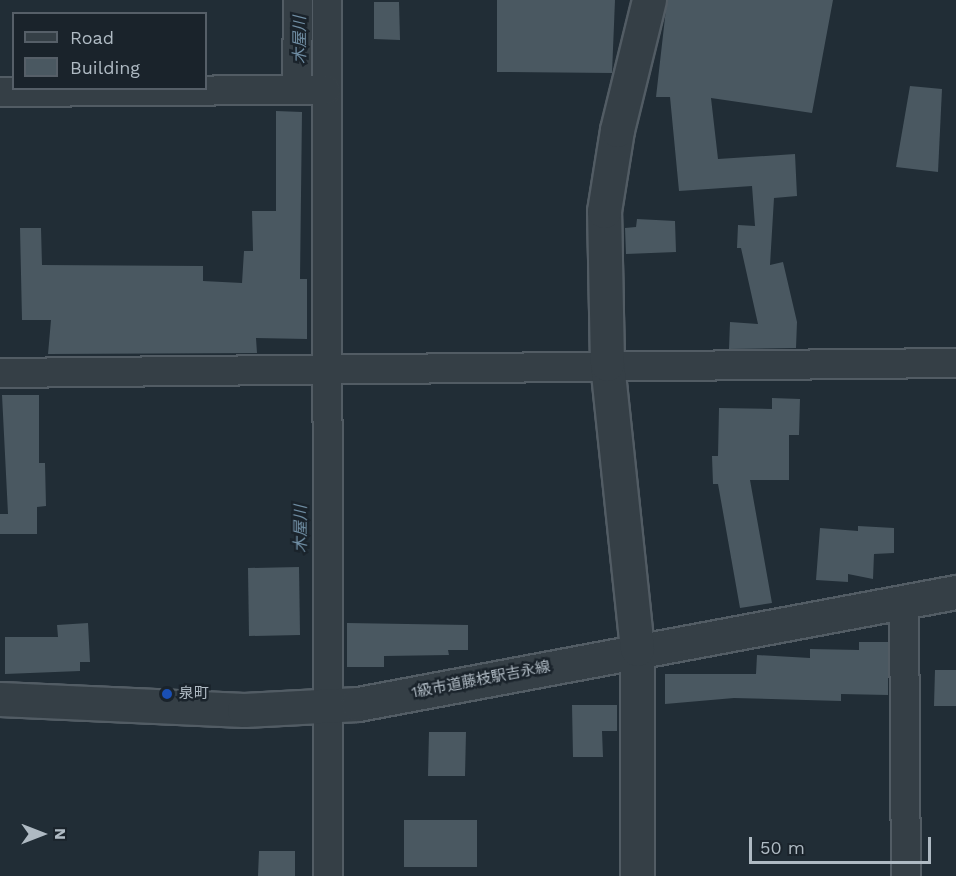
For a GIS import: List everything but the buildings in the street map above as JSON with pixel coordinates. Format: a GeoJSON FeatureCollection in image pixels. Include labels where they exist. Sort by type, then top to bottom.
{"type":"FeatureCollection","features":[{"type":"Feature","properties":{"kind":"street"},"geometry":{"type":"LineString","coordinates":[[297,90],[298,0]]}},
{"type":"Feature","properties":{"kind":"street"},"geometry":{"type":"LineString","coordinates":[[327,0],[328,876]]}},
{"type":"Feature","properties":{"kind":"street"},"geometry":{"type":"LineString","coordinates":[[637,876],[637,649],[607,364],[604,211],[617,130],[649,0]]}},
{"type":"Feature","properties":{"kind":"street"},"geometry":{"type":"LineString","coordinates":[[0,92],[326,90]]}},
{"type":"Feature","properties":{"kind":"street"},"geometry":{"type":"LineString","coordinates":[[0,373],[607,364],[956,363]]}},
{"type":"Feature","properties":{"kind":"street","name":"1級市道藤枝駅吉永線"},"geometry":{"type":"LineString","coordinates":[[0,699],[244,710],[328,706],[956,592]]}},
{"type":"Feature","properties":{"kind":"street"},"geometry":{"type":"LineString","coordinates":[[904,602],[906,876]]}},
{"type":"Feature","properties":{"kind":"place","name":"泉町"},"geometry":{"type":"Point","coordinates":[167,694]}},
{"type":"Feature","properties":{"kind":"water label","name":"木屋川"},"geometry":{"type":"Point","coordinates":[300,40]}},
{"type":"Feature","properties":{"kind":"water label","name":"木屋川"},"geometry":{"type":"Point","coordinates":[301,529]}}]}
